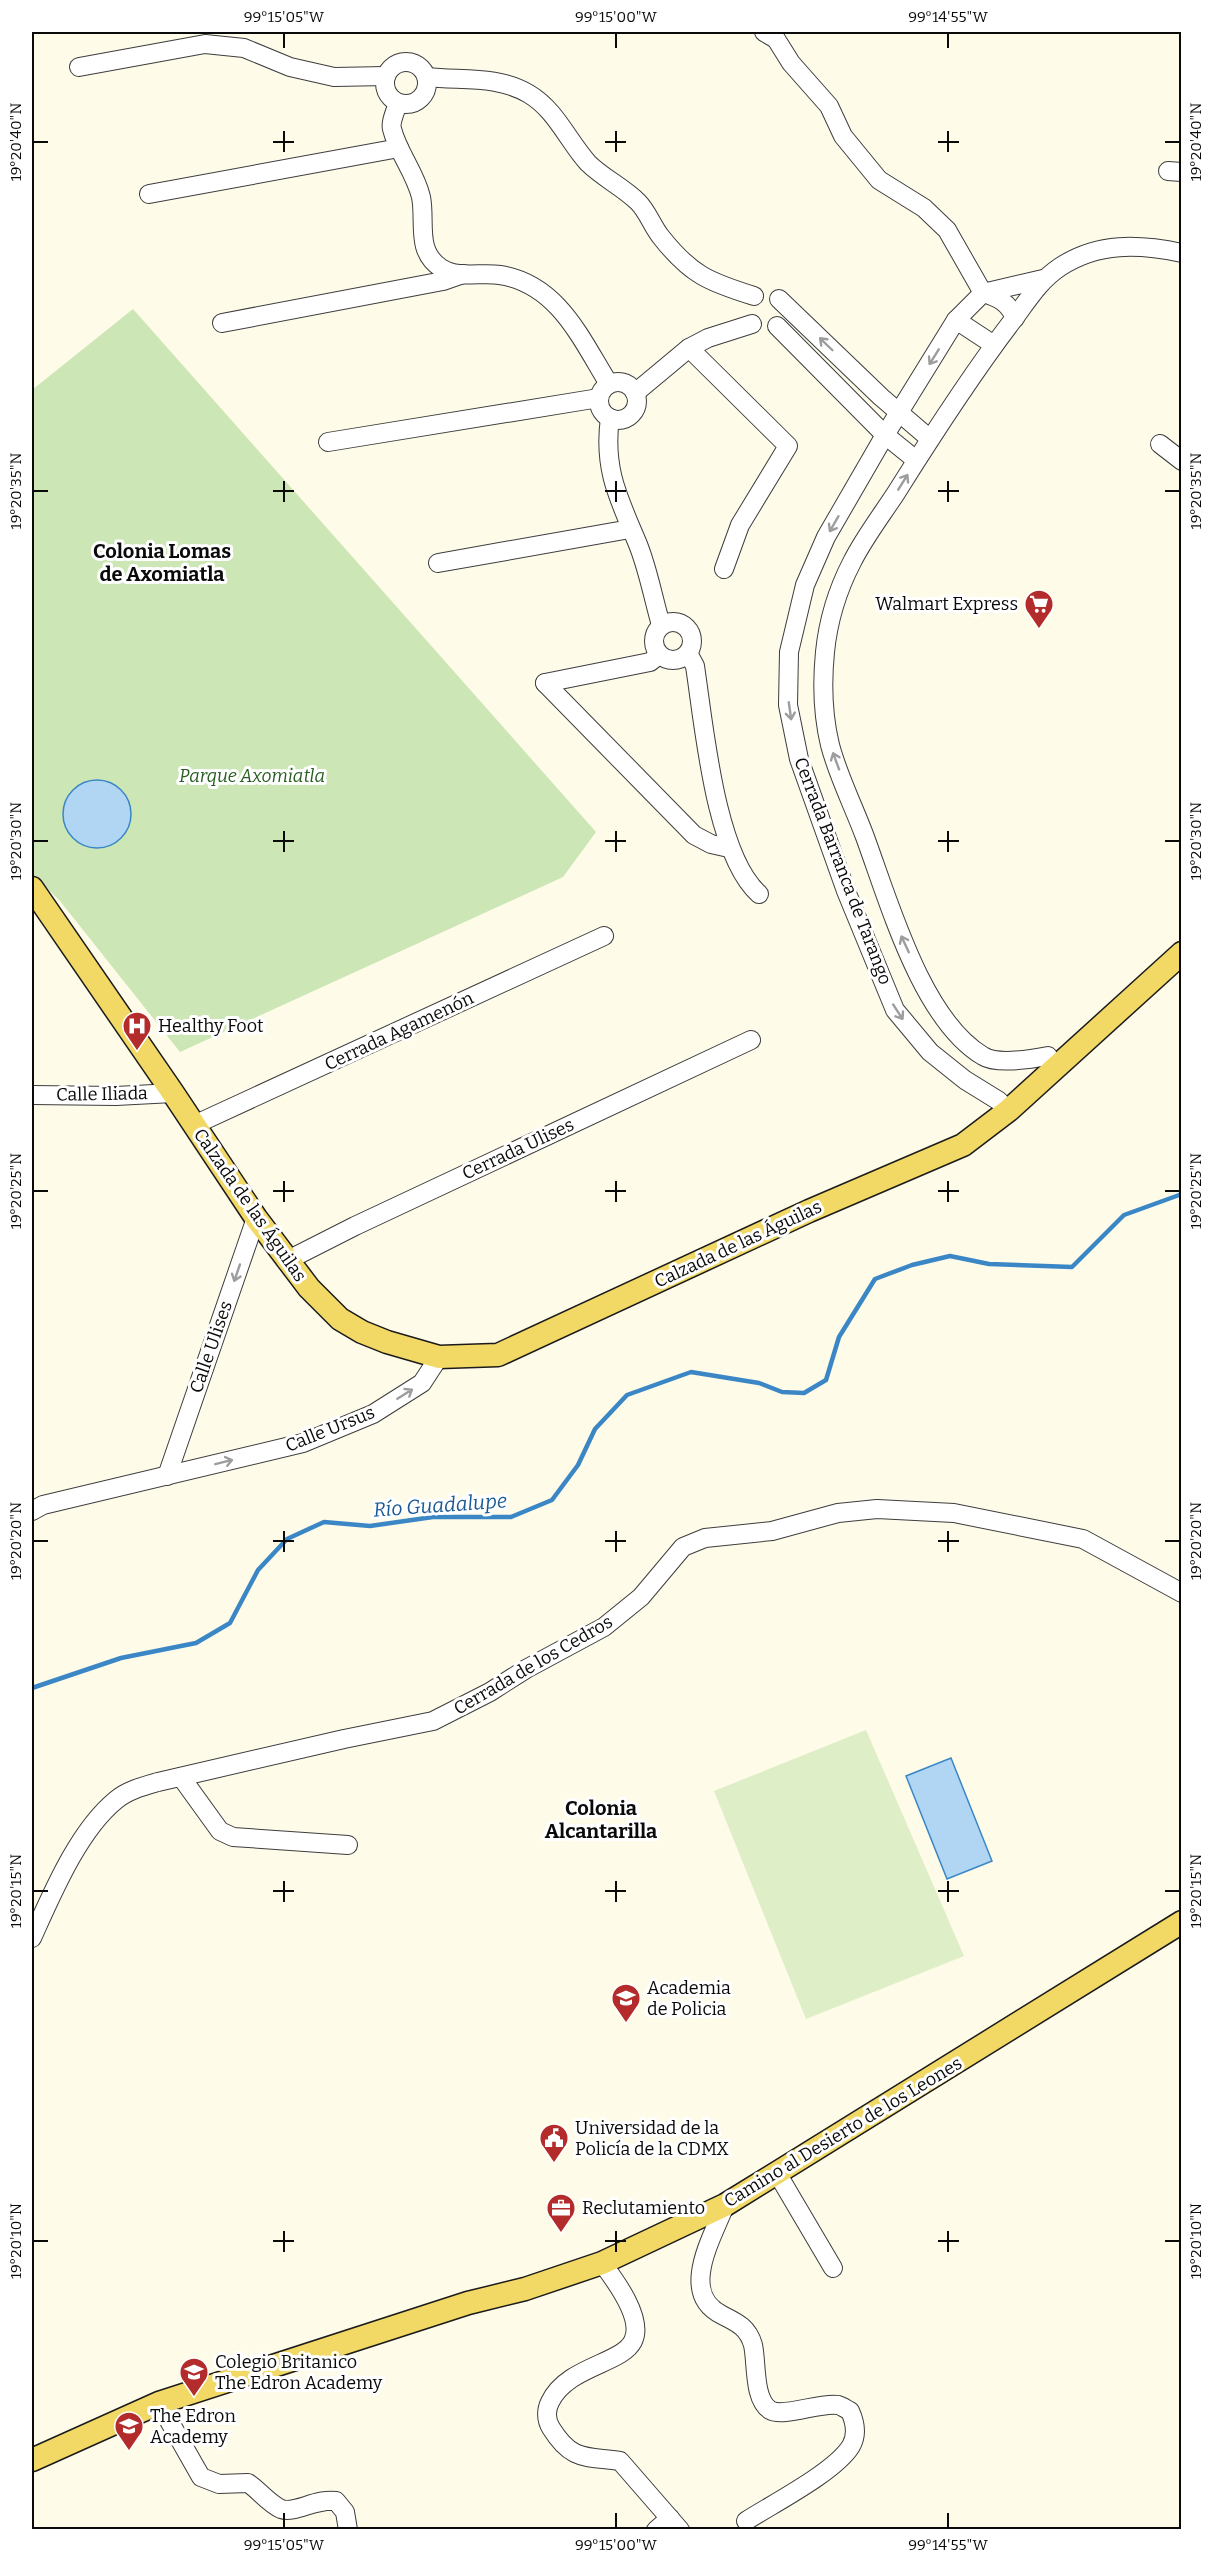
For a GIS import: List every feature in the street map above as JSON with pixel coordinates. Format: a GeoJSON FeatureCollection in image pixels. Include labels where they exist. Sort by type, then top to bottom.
{"type":"FeatureCollection","features":[{"type":"Feature","properties":{"kind":"main road","name":"Calzada de las Águilas"},"geometry":{"type":"LineString","coordinates":[[32,888],[286,1261],[340,1319],[362,1332],[387,1342],[439,1357],[498,1355],[925,1160],[963,1145],[1009,1110],[1182,953]]}},
{"type":"Feature","properties":{"kind":"main road","name":"Calzada de las Águilas"},"geometry":{"type":"LineString","coordinates":[[925,1160],[957,1137],[1064,1040],[1182,941]]}},
{"type":"Feature","properties":{"kind":"main road","name":"Camino al Desierto de los Leones"},"geometry":{"type":"LineString","coordinates":[[32,2460],[167,2401],[468,2303],[525,2289],[602,2263],[725,2205],[1182,1923]]}},
{"type":"Feature","properties":{"kind":"street"},"geometry":{"type":"LineString","coordinates":[[764,32],[776,39],[791,63],[829,106],[843,136],[879,180],[924,208],[947,230],[983,293],[998,297],[1010,306],[1015,318]]}},
{"type":"Feature","properties":{"kind":"street"},"geometry":{"type":"LineString","coordinates":[[79,67],[205,44],[244,48],[290,67],[334,77],[386,76]]}},
{"type":"Feature","properties":{"kind":"street"},"geometry":{"type":"LineString","coordinates":[[403,62],[418,64],[427,77],[428,85],[420,99],[406,104],[398,103],[387,92],[386,76],[389,69],[403,62]]}},
{"type":"Feature","properties":{"kind":"street"},"geometry":{"type":"LineString","coordinates":[[427,77],[498,81],[530,94],[555,117],[589,163],[640,204],[659,235],[683,263],[712,283],[754,296],[768,293],[779,299],[881,397],[930,440]]}},
{"type":"Feature","properties":{"kind":"street"},"geometry":{"type":"LineString","coordinates":[[328,442],[604,391],[625,384],[634,393],[636,399],[633,411],[623,419],[610,418],[601,411],[604,391],[565,313],[537,288],[499,275],[463,274],[442,268],[426,252],[421,228],[421,198],[412,171],[399,148],[391,127],[398,103]]}},
{"type":"Feature","properties":{"kind":"street"},"geometry":{"type":"LineString","coordinates":[[149,194],[399,148]]}},
{"type":"Feature","properties":{"kind":"street","name":"Cerrada Barranca de Tarango"},"geometry":{"type":"LineString","coordinates":[[986,1059],[959,1039],[934,1005],[902,937],[830,744],[824,697],[825,650],[835,604],[852,563],[916,460],[994,345],[1043,279],[1063,265],[1089,252],[1114,246],[1155,247],[1182,253]]}},
{"type":"Feature","properties":{"kind":"street"},"geometry":{"type":"LineString","coordinates":[[222,323],[443,282],[463,274]]}},
{"type":"Feature","properties":{"kind":"street","name":"Cerrada Barranca de Tarango"},"geometry":{"type":"LineString","coordinates":[[999,1101],[965,1080],[930,1052],[896,1010],[846,891],[799,759],[788,705],[789,652],[805,585],[826,537],[885,435],[957,320],[983,293],[1043,279]]}},
{"type":"Feature","properties":{"kind":"street"},"geometry":{"type":"LineString","coordinates":[[754,296],[747,312],[752,324],[762,330],[777,326],[784,314],[779,299]]}},
{"type":"Feature","properties":{"kind":"street"},"geometry":{"type":"LineString","coordinates":[[957,320],[994,345]]}},
{"type":"Feature","properties":{"kind":"street"},"geometry":{"type":"LineString","coordinates":[[634,393],[689,348],[708,338],[752,324]]}},
{"type":"Feature","properties":{"kind":"street"},"geometry":{"type":"LineString","coordinates":[[777,326],[885,435],[916,460]]}},
{"type":"Feature","properties":{"kind":"street"},"geometry":{"type":"LineString","coordinates":[[689,348],[788,446],[740,525],[724,569]]}},
{"type":"Feature","properties":{"kind":"street"},"geometry":{"type":"LineString","coordinates":[[865,415],[881,397]]}},
{"type":"Feature","properties":{"kind":"street"},"geometry":{"type":"LineString","coordinates":[[610,418],[607,439],[610,476],[630,529],[638,543],[661,625]]}},
{"type":"Feature","properties":{"kind":"street"},"geometry":{"type":"LineString","coordinates":[[1160,444],[1182,460]]}},
{"type":"Feature","properties":{"kind":"street"},"geometry":{"type":"LineString","coordinates":[[438,563],[630,529]]}},
{"type":"Feature","properties":{"kind":"street"},"geometry":{"type":"LineString","coordinates":[[670,622],[687,627],[692,644],[688,653],[674,660],[659,655],[653,643],[661,625],[670,622]]}},
{"type":"Feature","properties":{"kind":"street"},"geometry":{"type":"LineString","coordinates":[[688,653],[695,666],[710,765],[729,848],[750,886],[759,894]]}},
{"type":"Feature","properties":{"kind":"street"},"geometry":{"type":"LineString","coordinates":[[659,655],[650,662],[545,683],[694,835],[711,844],[729,848]]}},
{"type":"Feature","properties":{"kind":"street","name":"Cerrada Agamenón"},"geometry":{"type":"LineString","coordinates":[[194,1125],[604,936]]}},
{"type":"Feature","properties":{"kind":"street","name":"Cerrada Ulises"},"geometry":{"type":"LineString","coordinates":[[286,1261],[751,1040]]}},
{"type":"Feature","properties":{"kind":"street"},"geometry":{"type":"LineString","coordinates":[[965,1080],[986,1059],[1006,1060],[1048,1056]]}},
{"type":"Feature","properties":{"kind":"street","name":"Calle Iliada"},"geometry":{"type":"LineString","coordinates":[[32,1095],[116,1096],[173,1092]]}},
{"type":"Feature","properties":{"kind":"street","name":"Calle Ulises"},"geometry":{"type":"LineString","coordinates":[[167,1476],[255,1218]]}},
{"type":"Feature","properties":{"kind":"street","name":"Calle Ursus"},"geometry":{"type":"LineString","coordinates":[[32,1511],[43,1505],[303,1443],[373,1414],[422,1383],[439,1357]]}},
{"type":"Feature","properties":{"kind":"street","name":"Cerrada de los Cedros"},"geometry":{"type":"LineString","coordinates":[[32,1938],[81,1842],[116,1800],[136,1789],[181,1777],[433,1721],[490,1692],[526,1669],[604,1627],[640,1597],[683,1546],[705,1538],[772,1531],[838,1513],[877,1509],[954,1513],[1083,1539],[1182,1593]]}},
{"type":"Feature","properties":{"kind":"street"},"geometry":{"type":"LineString","coordinates":[[181,1777],[220,1831],[232,1837],[348,1845]]}},
{"type":"Feature","properties":{"kind":"street"},"geometry":{"type":"LineString","coordinates":[[777,2173],[833,2268]]}},
{"type":"Feature","properties":{"kind":"street"},"geometry":{"type":"LineString","coordinates":[[725,2205],[700,2271],[701,2291],[708,2305],[746,2329],[753,2344],[756,2379],[763,2400],[770,2409],[780,2412],[812,2406],[838,2405],[850,2411],[856,2425],[852,2444],[838,2462],[746,2521]]}},
{"type":"Feature","properties":{"kind":"street"},"geometry":{"type":"LineString","coordinates":[[602,2263],[627,2301],[636,2327],[634,2341],[626,2350],[567,2380],[558,2388],[546,2410],[549,2426],[566,2448],[579,2457],[620,2461],[676,2524],[656,2529]]}},
{"type":"Feature","properties":{"kind":"street"},"geometry":{"type":"LineString","coordinates":[[167,2401],[201,2477],[219,2484],[248,2482],[282,2509],[290,2511],[320,2500],[336,2501],[345,2512],[348,2529]]}},
{"type":"Feature","properties":{"kind":"green space","name":"Parque Axomiatla"},"geometry":{"type":"Polygon","coordinates":[[[133,309],[596,832],[563,877],[180,1052],[60,901],[32,873],[32,390],[133,309]]]}},
{"type":"Feature","properties":{"kind":"green space"},"geometry":{"type":"Polygon","coordinates":[[[866,1730],[964,1956],[806,2019],[714,1791],[866,1730]]]}},
{"type":"Feature","properties":{"kind":"water"},"geometry":{"type":"Polygon","coordinates":[[[90,780],[104,780],[116,785],[126,795],[131,814],[126,833],[116,843],[104,848],[90,848],[78,843],[68,833],[63,821],[63,807],[68,795],[78,785],[90,780]]]}},
{"type":"Feature","properties":{"kind":"water"},"geometry":{"type":"Polygon","coordinates":[[[951,1758],[992,1861],[947,1879],[906,1776],[951,1758]]]}},
{"type":"Feature","properties":{"kind":"waterway","name":"Río Guadalupe"},"geometry":{"type":"LineString","coordinates":[[32,1688],[121,1658],[196,1643],[230,1623],[258,1570],[287,1539],[324,1522],[370,1526],[433,1517],[511,1517],[552,1500],[578,1465],[595,1429],[627,1395],[691,1372],[759,1383],[782,1392],[804,1393],[826,1380],[839,1337],[875,1279],[912,1265],[950,1256],[989,1264],[1072,1267],[1124,1215],[1182,1194]]}},
{"type":"Feature","properties":{"kind":"place","name":"Walmart Express"},"geometry":{"type":"Point","coordinates":[1039,630]}},
{"type":"Feature","properties":{"kind":"place","name":"Healthy Foot"},"geometry":{"type":"Point","coordinates":[137,1052]}},
{"type":"Feature","properties":{"kind":"place","name":"Academia de Policia"},"geometry":{"type":"Point","coordinates":[626,2024]}},
{"type":"Feature","properties":{"kind":"place","name":"Universidad de la Policía de la CDMX"},"geometry":{"type":"Point","coordinates":[554,2164]}},
{"type":"Feature","properties":{"kind":"place","name":"Reclutamiento"},"geometry":{"type":"Point","coordinates":[561,2234]}},
{"type":"Feature","properties":{"kind":"place","name":"Colegio Britanico The Edron Academy"},"geometry":{"type":"Point","coordinates":[194,2398]}},
{"type":"Feature","properties":{"kind":"place","name":"The Edron Academy"},"geometry":{"type":"Point","coordinates":[129,2452]}},
{"type":"Feature","properties":{"kind":"district","name":"Colonia Lomas de Axomiatla"},"geometry":{"type":"Point","coordinates":[162,562]}},
{"type":"Feature","properties":{"kind":"district","name":"Colonia Alcantarilla"},"geometry":{"type":"Point","coordinates":[601,1820]}}]}
